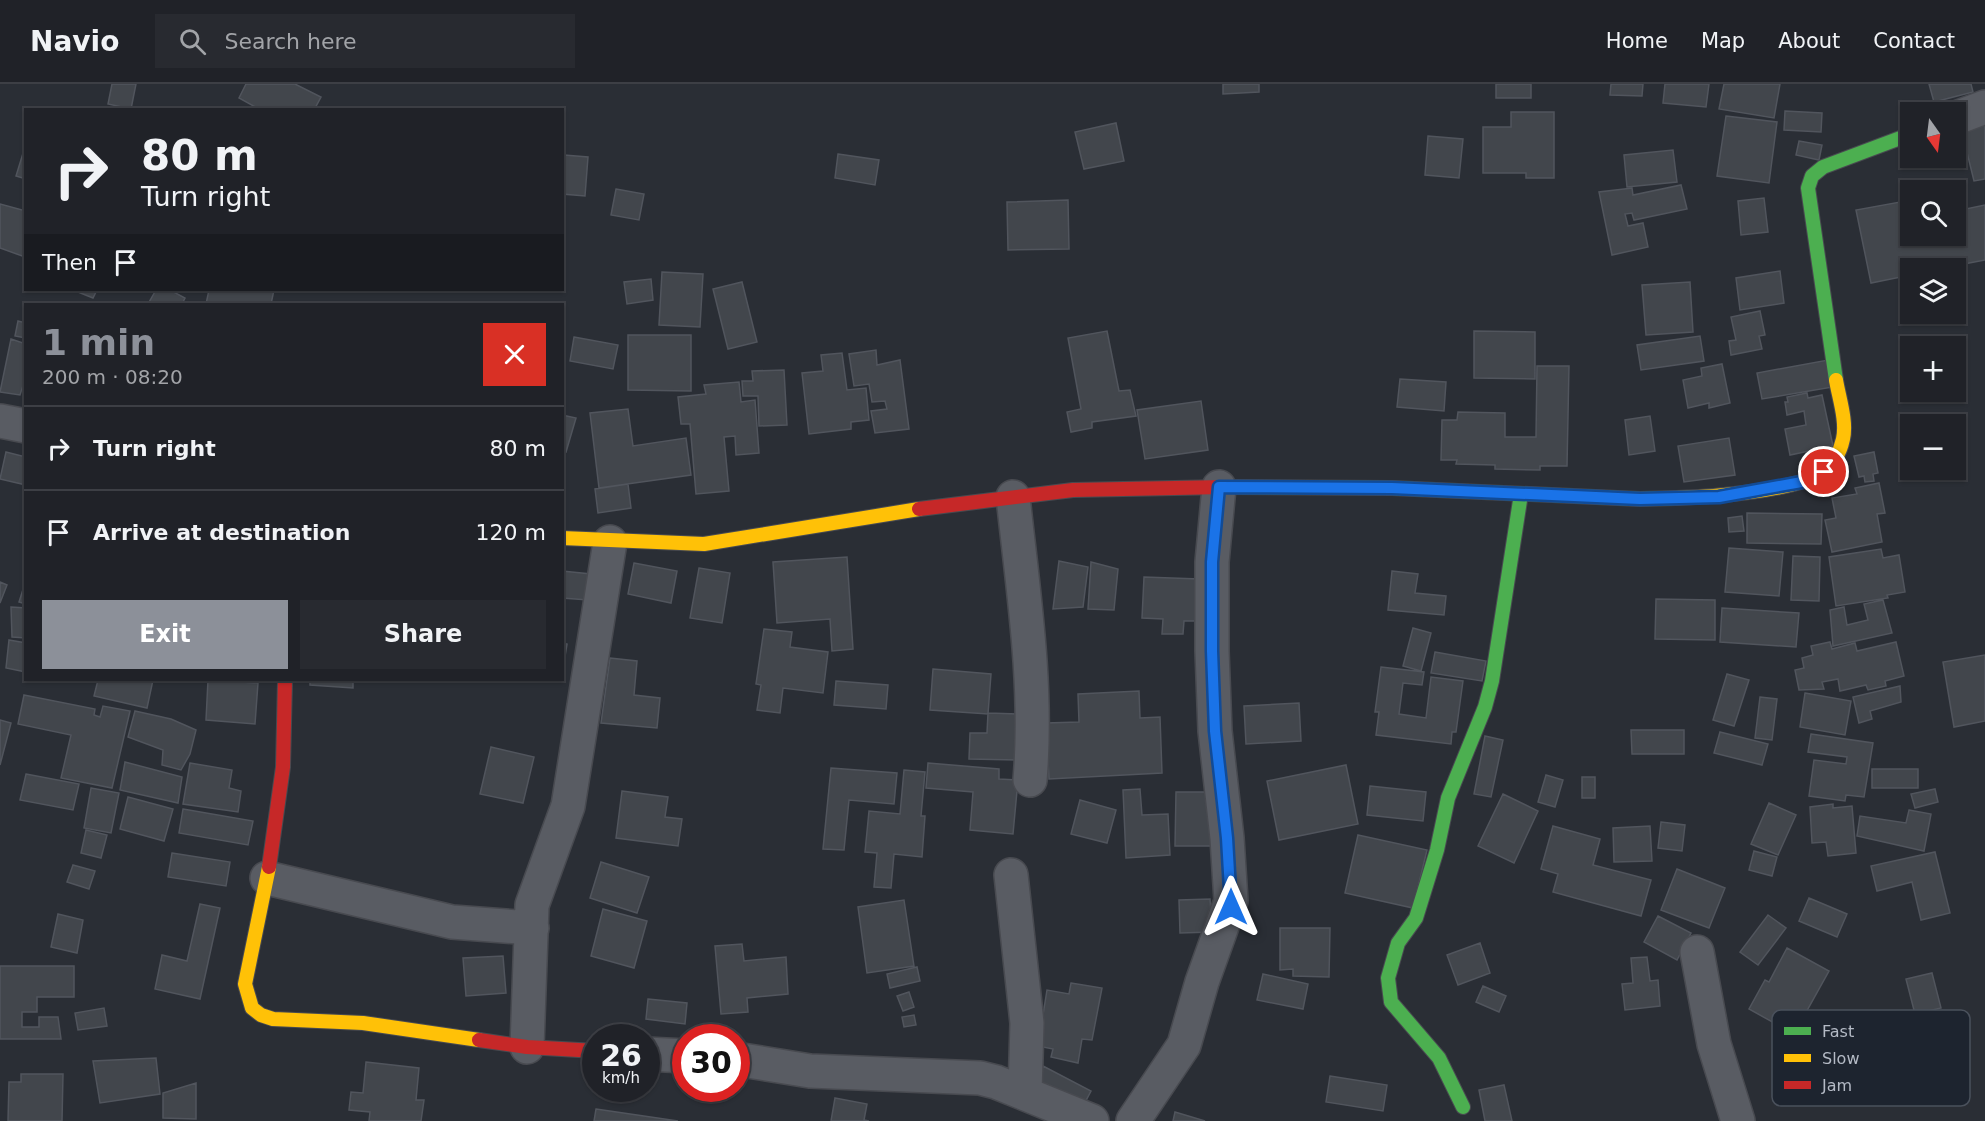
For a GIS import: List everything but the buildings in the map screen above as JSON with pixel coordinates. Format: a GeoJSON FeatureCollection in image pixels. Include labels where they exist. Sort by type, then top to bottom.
{"type":"FeatureCollection","features":[{"type":"Feature","properties":{"kind":"street"},"geometry":{"type":"LineString","coordinates":[[1966,114],[1985,107]]}},
{"type":"Feature","properties":{"kind":"street"},"geometry":{"type":"LineString","coordinates":[[564,538],[610,543],[704,544],[880,514],[1073,490],[1219,487],[1392,488],[1640,499],[1719,497],[1807,481],[1824,472],[1836,460],[1842,447],[1844,432],[1808,188],[1812,176],[1823,167],[1900,138]]}},
{"type":"Feature","properties":{"kind":"street"},"geometry":{"type":"LineString","coordinates":[[0,421],[24,426]]}},
{"type":"Feature","properties":{"kind":"street"},"geometry":{"type":"LineString","coordinates":[[1133,1121],[1184,1045],[1202,982],[1232,901],[1215,731],[1212,651],[1212,562],[1219,487]]}},
{"type":"Feature","properties":{"kind":"street"},"geometry":{"type":"LineString","coordinates":[[1463,1107],[1439,1058],[1391,1002],[1388,978],[1398,943],[1416,918],[1428,884],[1448,798],[1485,706],[1492,681],[1521,494]]}},
{"type":"Feature","properties":{"kind":"street"},"geometry":{"type":"LineString","coordinates":[[1013,497],[1028,635],[1032,719],[1030,780]]}},
{"type":"Feature","properties":{"kind":"street"},"geometry":{"type":"LineString","coordinates":[[527,1047],[532,904],[568,806],[610,543]]}},
{"type":"Feature","properties":{"kind":"street"},"geometry":{"type":"LineString","coordinates":[[285,681],[283,767],[267,878],[245,984],[246,996],[258,1015],[273,1018],[363,1023],[527,1047],[582,1050]]}},
{"type":"Feature","properties":{"kind":"street"},"geometry":{"type":"LineString","coordinates":[[1011,875],[1028,1023],[1024,1093]]}},
{"type":"Feature","properties":{"kind":"street"},"geometry":{"type":"LineString","coordinates":[[267,878],[452,922],[532,928]]}},
{"type":"Feature","properties":{"kind":"street"},"geometry":{"type":"LineString","coordinates":[[1697,952],[1714,1044],[1738,1121]]}},
{"type":"Feature","properties":{"kind":"street"},"geometry":{"type":"LineString","coordinates":[[750,1061],[810,1071],[969,1077],[996,1082],[1092,1121]]}},
{"type":"Feature","properties":{"kind":"traffic: fast"},"geometry":{"type":"LineString","coordinates":[[1836,380],[1808,188],[1812,176],[1823,167],[1900,138]]}},
{"type":"Feature","properties":{"kind":"traffic: fast"},"geometry":{"type":"LineString","coordinates":[[1225,487],[1392,488],[1640,499],[1676,498]]}},
{"type":"Feature","properties":{"kind":"traffic: fast"},"geometry":{"type":"LineString","coordinates":[[1463,1107],[1439,1058],[1391,1002],[1388,978],[1398,943],[1416,918],[1437,850],[1448,798],[1485,707],[1492,681],[1521,494]]}},
{"type":"Feature","properties":{"kind":"traffic: slow"},"geometry":{"type":"LineString","coordinates":[[1676,498],[1772,489],[1809,479],[1821,473],[1835,458],[1843,439],[1843,417],[1836,380]]}},
{"type":"Feature","properties":{"kind":"traffic: slow"},"geometry":{"type":"LineString","coordinates":[[564,538],[704,544],[919,509]]}},
{"type":"Feature","properties":{"kind":"traffic: slow"},"geometry":{"type":"LineString","coordinates":[[269,867],[245,984],[252,1008],[261,1015],[273,1019],[363,1023],[479,1040]]}},
{"type":"Feature","properties":{"kind":"traffic: jam"},"geometry":{"type":"LineString","coordinates":[[919,509],[1073,490],[1225,487]]}},
{"type":"Feature","properties":{"kind":"traffic: jam"},"geometry":{"type":"LineString","coordinates":[[269,867],[283,767],[285,681]]}},
{"type":"Feature","properties":{"kind":"traffic: jam"},"geometry":{"type":"LineString","coordinates":[[479,1040],[527,1047],[582,1050]]}},
{"type":"Feature","properties":{"kind":"route"},"geometry":{"type":"LineString","coordinates":[[1231,907],[1227,838],[1215,731],[1212,651],[1212,562],[1219,487],[1392,488],[1640,499],[1719,497],[1778,488],[1807,481],[1824,472]]}}]}
